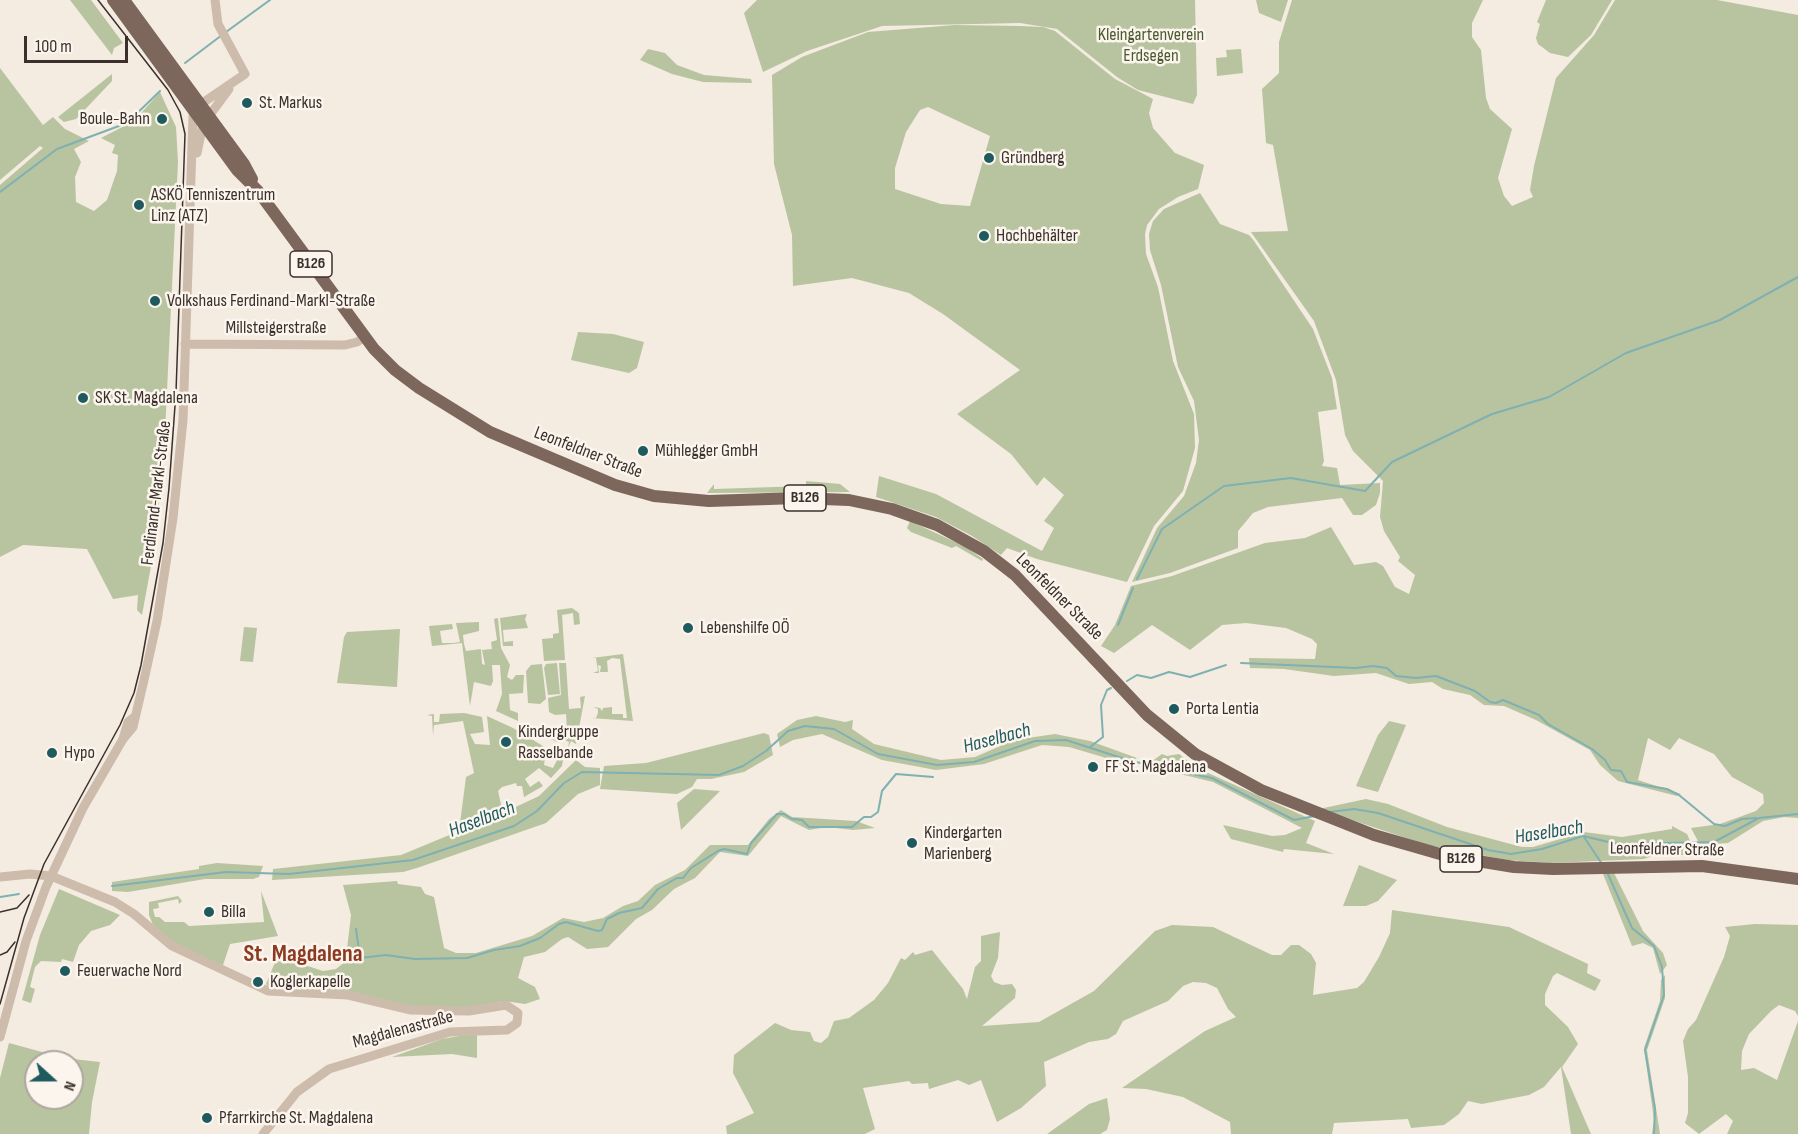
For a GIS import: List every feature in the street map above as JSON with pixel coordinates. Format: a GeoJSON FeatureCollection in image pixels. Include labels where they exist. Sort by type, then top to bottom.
{"type":"FeatureCollection","features":[{"type":"Feature","properties":{"kind":"main road","name":"Leonfeldner Straße"},"geometry":{"type":"LineString","coordinates":[[113,0],[244,164],[258,191]]}},
{"type":"Feature","properties":{"kind":"main road","name":"Leonfeldner Straße"},"geometry":{"type":"LineString","coordinates":[[124,0],[202,113],[219,146],[237,170],[258,191],[365,337],[395,370],[480,426],[519,446],[627,490],[654,496],[702,501],[798,498],[849,500],[905,513],[950,531],[984,551],[1025,584],[1142,710],[1184,746],[1224,772],[1329,819],[1374,835],[1461,859],[1538,868],[1714,866],[1798,879]]}},
{"type":"Feature","properties":{"kind":"street"},"geometry":{"type":"LineString","coordinates":[[202,113],[245,74],[223,35],[217,18],[215,0]]}},
{"type":"Feature","properties":{"kind":"street","name":"Ferdinand-Markl-Straße"},"geometry":{"type":"LineString","coordinates":[[194,160],[198,149],[202,113]]}},
{"type":"Feature","properties":{"kind":"street","name":"Ferdinand-Markl-Straße"},"geometry":{"type":"LineString","coordinates":[[0,1037],[28,936],[51,876],[88,798],[123,739],[131,730],[152,646],[169,550],[183,420],[194,160],[202,113]]}},
{"type":"Feature","properties":{"kind":"street"},"geometry":{"type":"LineString","coordinates":[[198,149],[210,144],[219,146]]}},
{"type":"Feature","properties":{"kind":"street","name":"Millsteigerstraße"},"geometry":{"type":"LineString","coordinates":[[185,344],[345,345],[365,337]]}},
{"type":"Feature","properties":{"kind":"street"},"geometry":{"type":"LineString","coordinates":[[0,877],[30,874],[51,876]]}},
{"type":"Feature","properties":{"kind":"street","name":"Magdalenastraße"},"geometry":{"type":"LineString","coordinates":[[51,876],[104,897],[129,910],[172,946],[268,991],[348,995],[411,1010],[469,1011],[506,1005],[518,1013],[517,1023],[507,1030],[450,1032],[329,1069],[297,1092],[263,1134]]}},
{"type":"Feature","properties":{"kind":"green space"},"geometry":{"type":"Polygon","coordinates":[[[70,0],[91,0],[123,43],[114,48],[112,55],[70,0]]]}},
{"type":"Feature","properties":{"kind":"green space","name":"Kleingartenverein Erdsegen"},"geometry":{"type":"Polygon","coordinates":[[[757,0],[1195,0],[1197,95],[1193,104],[1138,90],[1117,77],[1057,29],[1020,23],[882,26],[807,51],[763,72],[744,13],[757,0]]]}},
{"type":"Feature","properties":{"kind":"green space"},"geometry":{"type":"Polygon","coordinates":[[[1256,0],[1288,0],[1281,22],[1259,13],[1256,0]]]}},
{"type":"Feature","properties":{"kind":"green space"},"geometry":{"type":"Polygon","coordinates":[[[1292,0],[1483,0],[1472,23],[1472,37],[1481,50],[1486,98],[1490,109],[1512,129],[1498,178],[1504,196],[1512,206],[1533,197],[1530,190],[1534,166],[1556,78],[1594,35],[1615,0],[1717,0],[1798,15],[1798,818],[1784,817],[1763,821],[1728,843],[1700,845],[1691,828],[1720,824],[1756,811],[1764,803],[1763,794],[1732,777],[1714,754],[1679,738],[1670,750],[1648,738],[1638,780],[1681,794],[1677,796],[1618,781],[1600,765],[1590,750],[1536,720],[1504,706],[1484,705],[1470,695],[1443,689],[1432,682],[1409,684],[1376,673],[1334,676],[1284,669],[1250,668],[1249,658],[1315,659],[1317,644],[1312,639],[1286,628],[1246,623],[1222,625],[1190,650],[1152,625],[1114,653],[1101,646],[1115,625],[1131,586],[1172,576],[1265,543],[1305,538],[1331,527],[1354,565],[1376,562],[1383,566],[1395,587],[1409,594],[1415,575],[1398,561],[1400,557],[1384,531],[1380,517],[1383,481],[1353,451],[1345,435],[1336,380],[1314,321],[1251,232],[1288,231],[1273,145],[1266,143],[1262,89],[1279,73],[1279,42],[1292,0]]]}},
{"type":"Feature","properties":{"kind":"green space"},"geometry":{"type":"Polygon","coordinates":[[[1546,0],[1612,0],[1591,35],[1568,57],[1550,53],[1538,44],[1536,38],[1540,24],[1537,22],[1546,0]]]}},
{"type":"Feature","properties":{"kind":"green space"},"geometry":{"type":"Polygon","coordinates":[[[955,25],[1043,27],[1055,31],[1115,79],[1153,99],[1149,113],[1153,128],[1175,153],[1204,165],[1198,189],[1178,197],[1159,209],[1147,225],[1145,234],[1146,254],[1158,287],[1173,361],[1194,414],[1195,448],[1183,491],[1154,526],[1127,582],[1037,559],[1007,548],[1001,555],[936,517],[876,497],[879,476],[936,494],[1042,551],[1054,528],[1044,521],[1064,495],[1044,477],[1037,486],[1011,454],[957,414],[1020,370],[943,314],[909,293],[852,278],[793,286],[792,235],[774,164],[772,75],[802,57],[868,32],[955,25]],[[928,107],[920,110],[906,132],[895,168],[895,189],[941,204],[970,206],[990,136],[928,107]]]}},
{"type":"Feature","properties":{"kind":"green space"},"geometry":{"type":"Polygon","coordinates":[[[648,49],[665,53],[677,65],[704,75],[751,79],[752,83],[703,82],[672,74],[640,60],[648,49]]]}},
{"type":"Feature","properties":{"kind":"green space"},"geometry":{"type":"Polygon","coordinates":[[[1241,49],[1243,73],[1217,76],[1216,58],[1227,57],[1226,50],[1241,49]]]}},
{"type":"Feature","properties":{"kind":"green space"},"geometry":{"type":"Polygon","coordinates":[[[0,68],[43,125],[53,117],[65,129],[89,141],[74,149],[81,162],[75,177],[76,202],[94,211],[107,200],[117,171],[118,155],[112,153],[115,145],[101,138],[134,121],[160,92],[176,127],[178,162],[164,453],[154,550],[142,615],[137,610],[138,595],[113,599],[87,549],[23,545],[0,557],[0,185],[43,148],[40,146],[0,180],[0,68]]]}},
{"type":"Feature","properties":{"kind":"green space"},"geometry":{"type":"Polygon","coordinates":[[[112,74],[112,81],[76,119],[64,122],[58,117],[112,74]]]}},
{"type":"Feature","properties":{"kind":"green space"},"geometry":{"type":"Polygon","coordinates":[[[1200,193],[1220,224],[1249,235],[1254,241],[1313,329],[1332,378],[1337,409],[1318,412],[1324,461],[1322,466],[1337,468],[1340,485],[1380,483],[1380,493],[1376,505],[1362,515],[1353,515],[1342,498],[1268,507],[1253,513],[1238,531],[1238,548],[1170,573],[1132,582],[1157,528],[1184,496],[1196,463],[1199,440],[1194,401],[1178,367],[1161,285],[1150,250],[1149,234],[1153,221],[1164,209],[1200,193]]]}},
{"type":"Feature","properties":{"kind":"green space"},"geometry":{"type":"Polygon","coordinates":[[[578,332],[613,334],[644,342],[637,368],[629,373],[571,360],[578,332]]]}},
{"type":"Feature","properties":{"kind":"green space"},"geometry":{"type":"Polygon","coordinates":[[[806,481],[840,484],[850,492],[707,493],[714,484],[714,489],[806,486],[806,481]]]}},
{"type":"Feature","properties":{"kind":"green space"},"geometry":{"type":"Polygon","coordinates":[[[910,521],[966,547],[983,559],[982,561],[956,546],[952,548],[911,532],[907,528],[910,521]]]}},
{"type":"Feature","properties":{"kind":"green space"},"geometry":{"type":"Polygon","coordinates":[[[572,608],[579,613],[580,624],[574,625],[573,613],[562,615],[565,660],[544,661],[542,639],[553,638],[553,634],[559,633],[557,610],[572,608]]]}},
{"type":"Feature","properties":{"kind":"green space"},"geometry":{"type":"Polygon","coordinates":[[[527,614],[525,619],[528,628],[503,630],[504,642],[513,641],[513,646],[503,646],[500,618],[527,614]]]}},
{"type":"Feature","properties":{"kind":"green space"},"geometry":{"type":"Polygon","coordinates":[[[498,618],[501,648],[510,665],[507,677],[512,680],[516,675],[524,675],[523,693],[509,694],[510,710],[518,713],[518,721],[496,711],[502,694],[500,665],[492,665],[491,686],[474,682],[470,706],[462,643],[432,646],[429,626],[452,624],[453,629],[440,631],[442,643],[453,643],[460,642],[456,623],[479,622],[479,631],[463,635],[464,644],[466,651],[481,649],[482,664],[485,665],[482,650],[492,649],[491,642],[497,640],[494,619],[498,618]]]}},
{"type":"Feature","properties":{"kind":"green space"},"geometry":{"type":"Polygon","coordinates":[[[244,627],[257,628],[253,662],[240,661],[244,627]]]}},
{"type":"Feature","properties":{"kind":"green space"},"geometry":{"type":"Polygon","coordinates":[[[400,629],[397,687],[337,683],[344,637],[347,632],[400,629]]]}},
{"type":"Feature","properties":{"kind":"green space"},"geometry":{"type":"Polygon","coordinates":[[[623,654],[633,721],[591,718],[596,718],[598,713],[598,709],[593,707],[600,708],[602,711],[603,708],[612,707],[612,714],[623,714],[623,718],[627,718],[620,659],[612,658],[607,661],[608,672],[600,672],[601,666],[598,665],[599,673],[593,673],[598,671],[596,658],[592,658],[623,654]]]}},
{"type":"Feature","properties":{"kind":"green space"},"geometry":{"type":"Polygon","coordinates":[[[557,663],[560,694],[548,695],[544,668],[546,664],[557,663]]]}},
{"type":"Feature","properties":{"kind":"green space"},"geometry":{"type":"Polygon","coordinates":[[[559,663],[566,663],[569,709],[581,708],[580,697],[585,696],[576,744],[571,741],[568,748],[569,742],[559,737],[557,742],[551,739],[551,735],[562,734],[561,731],[567,730],[566,714],[555,715],[549,712],[548,698],[561,695],[559,663]]]}},
{"type":"Feature","properties":{"kind":"green space"},"geometry":{"type":"Polygon","coordinates":[[[542,664],[546,699],[540,704],[528,703],[526,671],[531,665],[542,664]]]}},
{"type":"Feature","properties":{"kind":"green space"},"geometry":{"type":"Polygon","coordinates":[[[464,713],[482,717],[484,732],[470,734],[475,744],[490,745],[487,716],[543,746],[546,751],[544,765],[553,768],[557,760],[554,757],[556,753],[563,760],[562,766],[551,778],[539,768],[525,779],[530,787],[539,781],[543,786],[524,797],[522,786],[517,786],[516,783],[502,787],[498,791],[503,813],[539,796],[576,760],[585,767],[600,768],[600,785],[578,794],[546,823],[417,868],[403,872],[272,880],[273,869],[401,855],[459,831],[466,777],[474,773],[463,721],[434,725],[433,735],[432,716],[427,715],[434,714],[434,722],[439,722],[440,714],[464,713]]]}},
{"type":"Feature","properties":{"kind":"green space"},"geometry":{"type":"Polygon","coordinates":[[[816,716],[845,722],[853,720],[852,729],[874,744],[941,760],[975,757],[1014,740],[1055,734],[1090,741],[1137,758],[1121,766],[1103,757],[1069,747],[1042,745],[984,764],[936,770],[882,760],[822,734],[793,740],[780,747],[777,734],[797,720],[816,716]]]}},
{"type":"Feature","properties":{"kind":"green space"},"geometry":{"type":"Polygon","coordinates":[[[1389,721],[1406,725],[1378,792],[1356,786],[1378,735],[1389,721]]]}},
{"type":"Feature","properties":{"kind":"green space"},"geometry":{"type":"Polygon","coordinates":[[[764,733],[769,735],[773,755],[744,772],[711,779],[697,779],[692,787],[677,794],[600,789],[604,766],[646,763],[764,733]]]}},
{"type":"Feature","properties":{"kind":"green space"},"geometry":{"type":"Polygon","coordinates":[[[1162,754],[1167,756],[1179,754],[1197,768],[1315,821],[1306,843],[1334,854],[1284,849],[1283,852],[1231,839],[1223,825],[1272,836],[1285,835],[1302,828],[1213,782],[1180,774],[1137,772],[1162,754]]]}},
{"type":"Feature","properties":{"kind":"green space"},"geometry":{"type":"Polygon","coordinates":[[[694,789],[720,791],[681,830],[677,803],[694,789]]]}},
{"type":"Feature","properties":{"kind":"green space"},"geometry":{"type":"Polygon","coordinates":[[[1366,799],[1388,804],[1447,827],[1522,847],[1533,847],[1584,832],[1622,837],[1672,829],[1672,826],[1687,834],[1693,848],[1688,855],[1655,855],[1644,859],[1551,863],[1507,860],[1427,845],[1319,809],[1366,799]]]}},
{"type":"Feature","properties":{"kind":"green space"},"geometry":{"type":"Polygon","coordinates":[[[781,810],[792,817],[856,821],[875,828],[853,830],[827,827],[809,830],[781,816],[748,856],[720,852],[695,878],[674,889],[652,910],[636,919],[608,947],[587,949],[568,937],[545,952],[524,957],[518,978],[535,987],[540,999],[525,1004],[504,1001],[462,1008],[429,1008],[268,987],[266,984],[281,948],[292,961],[323,971],[336,969],[346,961],[350,955],[347,949],[351,915],[343,885],[397,881],[398,884],[421,887],[425,894],[434,897],[444,948],[456,953],[476,953],[532,936],[563,918],[584,922],[603,918],[623,906],[638,901],[655,885],[685,870],[710,845],[748,845],[769,819],[781,810]]]}},
{"type":"Feature","properties":{"kind":"green space"},"geometry":{"type":"Polygon","coordinates":[[[217,863],[263,866],[259,877],[253,879],[205,879],[128,892],[112,891],[112,882],[199,869],[199,866],[217,863]]]}},
{"type":"Feature","properties":{"kind":"green space"},"geometry":{"type":"Polygon","coordinates":[[[1359,865],[1397,880],[1378,901],[1366,906],[1343,906],[1359,865]]]}},
{"type":"Feature","properties":{"kind":"green space"},"geometry":{"type":"Polygon","coordinates":[[[1614,873],[1643,931],[1663,953],[1667,965],[1660,974],[1653,948],[1643,943],[1632,946],[1603,874],[1614,873]]]}},
{"type":"Feature","properties":{"kind":"green space"},"geometry":{"type":"Polygon","coordinates":[[[59,889],[120,915],[110,925],[91,931],[79,945],[73,962],[62,959],[61,962],[41,961],[35,967],[30,987],[35,989],[31,1003],[22,1000],[40,935],[59,889]]]}},
{"type":"Feature","properties":{"kind":"green space"},"geometry":{"type":"Polygon","coordinates":[[[261,891],[278,936],[230,944],[222,968],[181,948],[153,925],[149,915],[149,902],[178,896],[182,901],[179,904],[178,899],[158,903],[159,908],[153,909],[155,917],[165,922],[184,922],[189,926],[264,922],[261,891]]]}},
{"type":"Feature","properties":{"kind":"green space"},"geometry":{"type":"Polygon","coordinates":[[[1392,910],[1509,927],[1588,964],[1587,973],[1601,980],[1595,991],[1557,973],[1553,976],[1545,994],[1545,1005],[1568,1027],[1578,1044],[1562,1067],[1591,1134],[1571,1134],[1561,1067],[1544,1087],[1529,1095],[1482,1104],[1468,1101],[1459,1114],[1444,1125],[1411,1128],[1408,1119],[1334,1123],[1332,1134],[1231,1134],[1230,1122],[1183,1097],[1146,1089],[1122,1088],[1205,1031],[1236,1017],[1228,1009],[1217,988],[1206,983],[1193,982],[1183,986],[1168,1001],[1123,1021],[1116,1034],[1108,1039],[1089,1042],[1044,1062],[1046,1086],[1021,1108],[997,1122],[981,1080],[969,1085],[958,1080],[929,1089],[928,1083],[912,1084],[909,1081],[863,1088],[875,1129],[865,1134],[727,1134],[726,1126],[754,1113],[733,1073],[734,1055],[775,1023],[791,1030],[810,1032],[814,1041],[821,1043],[828,1037],[834,1021],[849,1018],[874,1000],[888,983],[901,958],[905,960],[913,952],[915,955],[932,950],[963,989],[967,999],[975,967],[981,961],[981,936],[1000,932],[998,958],[991,976],[994,982],[1002,985],[1012,984],[1016,990],[1015,998],[982,1026],[1039,1022],[1094,991],[1155,931],[1172,925],[1213,927],[1272,955],[1281,955],[1291,945],[1299,945],[1311,954],[1316,963],[1313,995],[1357,988],[1364,982],[1379,957],[1390,933],[1392,910]]]}},
{"type":"Feature","properties":{"kind":"green space"},"geometry":{"type":"Polygon","coordinates":[[[1755,924],[1798,925],[1798,1016],[1795,1011],[1779,1005],[1771,1011],[1749,1034],[1742,1051],[1741,1070],[1754,1068],[1777,1080],[1798,1021],[1798,1134],[1727,1134],[1733,1121],[1726,1114],[1699,1134],[1685,1123],[1688,1113],[1688,1077],[1683,1041],[1688,1029],[1696,1020],[1724,957],[1730,936],[1725,927],[1755,924]]]}},
{"type":"Feature","properties":{"kind":"green space"},"geometry":{"type":"Polygon","coordinates":[[[1665,975],[1665,998],[1647,1050],[1660,1134],[1652,1134],[1654,1120],[1644,1048],[1660,1001],[1661,980],[1665,975]]]}},
{"type":"Feature","properties":{"kind":"green space"},"geometry":{"type":"Polygon","coordinates":[[[477,1033],[477,1058],[452,1054],[392,1057],[442,1039],[477,1033]]]}},
{"type":"Feature","properties":{"kind":"green space"},"geometry":{"type":"Polygon","coordinates":[[[9,1043],[35,1050],[24,1050],[24,1110],[84,1110],[84,1060],[100,1062],[92,1102],[89,1134],[0,1134],[0,1078],[9,1043]]]}},
{"type":"Feature","properties":{"kind":"green space"},"geometry":{"type":"Polygon","coordinates":[[[1107,1098],[1110,1119],[1107,1130],[1100,1134],[1047,1134],[1089,1104],[1107,1098]]]}},
{"type":"Feature","properties":{"kind":"waterway"},"geometry":{"type":"LineString","coordinates":[[226,32],[270,0]]}},
{"type":"Feature","properties":{"kind":"waterway"},"geometry":{"type":"LineString","coordinates":[[185,63],[222,35]]}},
{"type":"Feature","properties":{"kind":"waterway"},"geometry":{"type":"LineString","coordinates":[[0,192],[57,149],[127,123],[160,91]]}},
{"type":"Feature","properties":{"kind":"waterway"},"geometry":{"type":"LineString","coordinates":[[1137,579],[1162,529],[1224,486],[1291,478],[1365,491],[1392,462],[1492,414],[1549,397],[1626,353],[1720,320],[1798,277]]}},
{"type":"Feature","properties":{"kind":"waterway"},"geometry":{"type":"LineString","coordinates":[[1118,625],[1133,588]]}},
{"type":"Feature","properties":{"kind":"waterway"},"geometry":{"type":"LineString","coordinates":[[1241,663],[1356,668],[1373,666],[1387,668],[1396,676],[1416,678],[1436,676],[1475,691],[1490,702],[1496,703],[1503,700],[1539,715],[1548,724],[1592,749],[1605,760],[1611,770],[1621,771],[1627,782],[1667,789],[1679,795],[1714,824],[1725,826],[1742,819],[1756,818]]}},
{"type":"Feature","properties":{"kind":"waterway"},"geometry":{"type":"LineString","coordinates":[[1127,681],[1137,675],[1151,678],[1169,672],[1190,677],[1226,665]]}},
{"type":"Feature","properties":{"kind":"waterway"},"geometry":{"type":"LineString","coordinates":[[1090,747],[1103,737],[1101,705],[1107,690],[1111,688]]}},
{"type":"Feature","properties":{"kind":"waterway","name":"Haselbach"},"geometry":{"type":"LineString","coordinates":[[112,886],[226,872],[289,874],[413,860],[514,826],[537,811],[564,783],[582,772],[719,775],[743,766],[766,751],[788,731],[805,726],[834,729],[878,754],[937,765],[974,762],[1035,741],[1066,740],[1131,761],[1212,778],[1294,820],[1315,816]]}},
{"type":"Feature","properties":{"kind":"waterway"},"geometry":{"type":"LineString","coordinates":[[356,929],[360,958],[386,955],[415,959],[467,958],[494,950],[520,946],[540,938],[559,924],[566,922],[598,931],[602,930],[607,919],[619,913],[642,908],[658,889],[677,878],[683,878],[691,868],[718,851],[724,849],[747,854],[751,843],[777,814],[802,820],[809,827],[852,827],[864,817],[871,817],[878,812],[882,791],[896,774],[933,777]]}},
{"type":"Feature","properties":{"kind":"waterway","name":"Haselbach"},"geometry":{"type":"LineString","coordinates":[[1329,812],[1354,809],[1378,813],[1488,850],[1511,854],[1542,849],[1583,836],[1617,844],[1714,842],[1759,818],[1798,814]]}},
{"type":"Feature","properties":{"kind":"waterway"},"geometry":{"type":"LineString","coordinates":[[1584,837],[1602,864]]}},
{"type":"Feature","properties":{"kind":"waterway"},"geometry":{"type":"LineString","coordinates":[[1607,872],[1632,928],[1654,946],[1662,967],[1664,995],[1645,1050],[1655,1109],[1654,1134]]}},
{"type":"Feature","properties":{"kind":"waterway","name":"Haselbach"},"geometry":{"type":"LineString","coordinates":[[0,897],[19,894]]}},
{"type":"Feature","properties":{"kind":"tram line"},"geometry":{"type":"LineString","coordinates":[[0,1004],[24,918],[44,864],[120,725],[134,693],[163,543],[169,488],[176,392],[185,134],[180,112],[168,90],[98,0]]}},
{"type":"Feature","properties":{"kind":"tram line"},"geometry":{"type":"LineString","coordinates":[[0,912],[17,908],[29,895]]}},
{"type":"Feature","properties":{"kind":"tram line"},"geometry":{"type":"LineString","coordinates":[[0,955],[7,952],[15,942]]}},
{"type":"Feature","properties":{"kind":"place","name":"St. Markus"},"geometry":{"type":"Point","coordinates":[247,103]}},
{"type":"Feature","properties":{"kind":"place","name":"Boule-Bahn"},"geometry":{"type":"Point","coordinates":[162,119]}},
{"type":"Feature","properties":{"kind":"place","name":"Gründberg"},"geometry":{"type":"Point","coordinates":[989,158]}},
{"type":"Feature","properties":{"kind":"place","name":"ASKÖ Tenniszentrum Linz (ATZ)"},"geometry":{"type":"Point","coordinates":[139,205]}},
{"type":"Feature","properties":{"kind":"place","name":"Hochbehälter"},"geometry":{"type":"Point","coordinates":[984,236]}},
{"type":"Feature","properties":{"kind":"place","name":"Volkshaus Ferdinand-Markl-Straße"},"geometry":{"type":"Point","coordinates":[155,301]}},
{"type":"Feature","properties":{"kind":"place","name":"SK St. Magdalena"},"geometry":{"type":"Point","coordinates":[83,398]}},
{"type":"Feature","properties":{"kind":"place","name":"Mühlegger GmbH"},"geometry":{"type":"Point","coordinates":[643,451]}},
{"type":"Feature","properties":{"kind":"place","name":"Lebenshilfe OÖ"},"geometry":{"type":"Point","coordinates":[688,628]}},
{"type":"Feature","properties":{"kind":"place","name":"Porta Lentia"},"geometry":{"type":"Point","coordinates":[1174,709]}},
{"type":"Feature","properties":{"kind":"place","name":"Kindergruppe Rasselbande"},"geometry":{"type":"Point","coordinates":[506,742]}},
{"type":"Feature","properties":{"kind":"place","name":"Hypo"},"geometry":{"type":"Point","coordinates":[52,753]}},
{"type":"Feature","properties":{"kind":"place","name":"FF St. Magdalena"},"geometry":{"type":"Point","coordinates":[1093,767]}},
{"type":"Feature","properties":{"kind":"place","name":"Kindergarten Marienberg"},"geometry":{"type":"Point","coordinates":[912,843]}},
{"type":"Feature","properties":{"kind":"place","name":"Billa"},"geometry":{"type":"Point","coordinates":[209,912]}},
{"type":"Feature","properties":{"kind":"place","name":"Feuerwache Nord"},"geometry":{"type":"Point","coordinates":[65,971]}},
{"type":"Feature","properties":{"kind":"place","name":"Koglerkapelle"},"geometry":{"type":"Point","coordinates":[258,982]}},
{"type":"Feature","properties":{"kind":"place","name":"Pfarrkirche St. Magdalena"},"geometry":{"type":"Point","coordinates":[207,1118]}},
{"type":"Feature","properties":{"kind":"district","name":"St. Magdalena"},"geometry":{"type":"Point","coordinates":[303,955]}}]}
